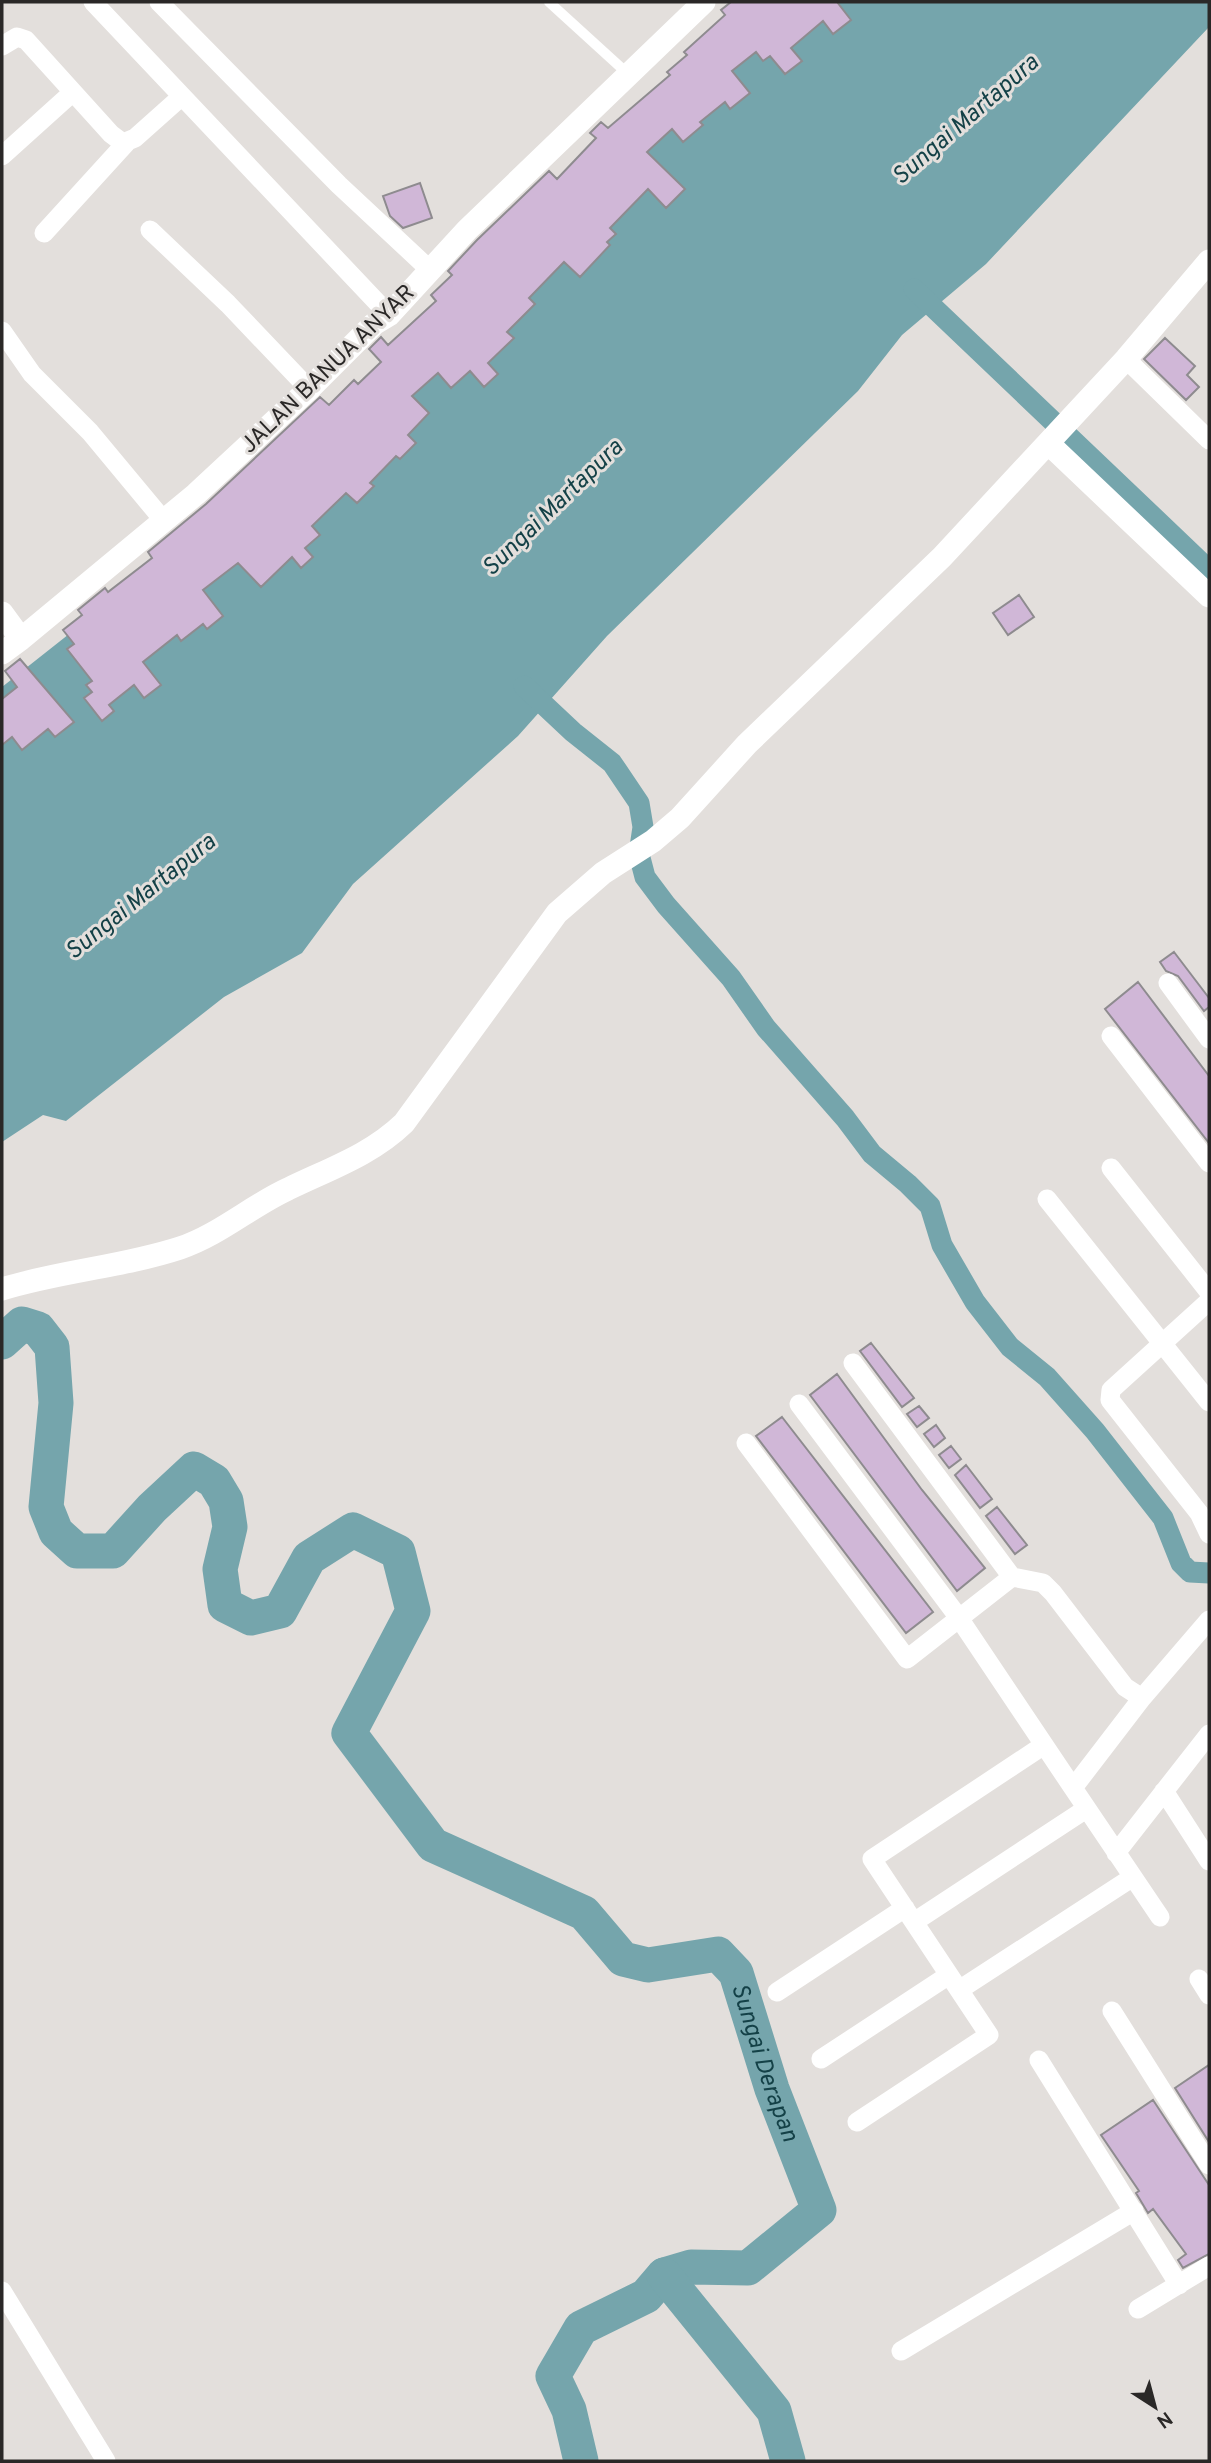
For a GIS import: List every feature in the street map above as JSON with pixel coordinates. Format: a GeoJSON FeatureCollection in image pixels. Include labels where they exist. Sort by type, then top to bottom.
{"type":"FeatureCollection","features":[{"type":"Feature","properties":{"kind":"street"},"geometry":{"type":"LineString","coordinates":[[93,2],[389,315]]}},
{"type":"Feature","properties":{"kind":"street"},"geometry":{"type":"LineString","coordinates":[[159,2],[339,185],[429,269]]}},
{"type":"Feature","properties":{"kind":"street","name":"JALAN BANUA ANYAR"},"geometry":{"type":"LineString","coordinates":[[2,653],[164,521],[309,388],[374,324],[389,315],[475,221],[704,2]]}},
{"type":"Feature","properties":{"kind":"street"},"geometry":{"type":"LineString","coordinates":[[2,46],[10,40],[22,38],[119,141],[126,143]]}},
{"type":"Feature","properties":{"kind":"street"},"geometry":{"type":"LineString","coordinates":[[2,156],[73,92]]}},
{"type":"Feature","properties":{"kind":"street"},"geometry":{"type":"LineString","coordinates":[[44,233],[126,143],[181,97]]}},
{"type":"Feature","properties":{"kind":"street"},"geometry":{"type":"LineString","coordinates":[[150,230],[228,303],[309,388]]}},
{"type":"Feature","properties":{"kind":"street"},"geometry":{"type":"LineString","coordinates":[[2,1289],[159,1254],[201,1240],[285,1190],[347,1163],[377,1146],[404,1123],[556,913],[603,873],[653,841],[680,818],[747,744],[942,556],[1126,359],[1209,261]]}},
{"type":"Feature","properties":{"kind":"street"},"geometry":{"type":"LineString","coordinates":[[2,331],[32,374],[90,432],[164,521]]}},
{"type":"Feature","properties":{"kind":"street"},"geometry":{"type":"LineString","coordinates":[[1126,359],[1209,440]]}},
{"type":"Feature","properties":{"kind":"street"},"geometry":{"type":"LineString","coordinates":[[1057,432],[1209,596]]}},
{"type":"Feature","properties":{"kind":"street"},"geometry":{"type":"LineString","coordinates":[[2,613],[21,639]]}},
{"type":"Feature","properties":{"kind":"street"},"geometry":{"type":"LineString","coordinates":[[1168,983],[1209,1039]]}},
{"type":"Feature","properties":{"kind":"street"},"geometry":{"type":"LineString","coordinates":[[1111,1036],[1209,1163]]}},
{"type":"Feature","properties":{"kind":"street"},"geometry":{"type":"LineString","coordinates":[[1111,1168],[1209,1292]]}},
{"type":"Feature","properties":{"kind":"street"},"geometry":{"type":"LineString","coordinates":[[1047,1199],[1209,1402]]}},
{"type":"Feature","properties":{"kind":"street"},"geometry":{"type":"LineString","coordinates":[[1209,1301],[1111,1390],[1110,1401],[1199,1513],[1209,1534]]}},
{"type":"Feature","properties":{"kind":"street"},"geometry":{"type":"LineString","coordinates":[[853,1363],[1012,1577],[1042,1583],[1053,1593],[1125,1687],[1142,1698]]}},
{"type":"Feature","properties":{"kind":"street"},"geometry":{"type":"LineString","coordinates":[[799,1404],[959,1618],[1160,1917]]}},
{"type":"Feature","properties":{"kind":"street"},"geometry":{"type":"LineString","coordinates":[[746,1443],[907,1659],[1012,1577]]}},
{"type":"Feature","properties":{"kind":"street"},"geometry":{"type":"LineString","coordinates":[[1073,1788],[1142,1698],[1209,1620]]}},
{"type":"Feature","properties":{"kind":"street"},"geometry":{"type":"LineString","coordinates":[[1116,1853],[1209,1734]]}},
{"type":"Feature","properties":{"kind":"street"},"geometry":{"type":"LineString","coordinates":[[858,2122],[989,2035],[872,1859],[1044,1745]]}},
{"type":"Feature","properties":{"kind":"street"},"geometry":{"type":"LineString","coordinates":[[1164,1791],[1209,1861]]}},
{"type":"Feature","properties":{"kind":"street"},"geometry":{"type":"LineString","coordinates":[[777,1992],[1086,1809]]}},
{"type":"Feature","properties":{"kind":"street"},"geometry":{"type":"LineString","coordinates":[[821,2059],[1133,1877]]}},
{"type":"Feature","properties":{"kind":"street"},"geometry":{"type":"LineString","coordinates":[[1112,2011],[1209,2165]]}},
{"type":"Feature","properties":{"kind":"street"},"geometry":{"type":"LineString","coordinates":[[1039,2060],[1179,2285]]}},
{"type":"Feature","properties":{"kind":"street"},"geometry":{"type":"LineString","coordinates":[[901,2351],[1133,2211]]}},
{"type":"Feature","properties":{"kind":"street"},"geometry":{"type":"LineString","coordinates":[[1139,2309],[1209,2266]]}},
{"type":"Feature","properties":{"kind":"street"},"geometry":{"type":"LineString","coordinates":[[2,2291],[106,2461]]}},
{"type":"Feature","properties":{"kind":"lane"},"geometry":{"type":"LineString","coordinates":[[549,2],[628,74]]}},
{"type":"Feature","properties":{"kind":"water","name":"Sungai Martapura"},"geometry":{"type":"Polygon","coordinates":[[[754,2],[1209,2],[1209,27],[986,264],[902,335],[858,391],[607,636],[518,736],[353,884],[302,953],[224,997],[66,1121],[43,1115],[2,1142],[2,687],[226,510],[419,334],[754,2]]]}},
{"type":"Feature","properties":{"kind":"building"},"geometry":{"type":"Polygon","coordinates":[[[731,2],[837,2],[851,20],[833,34],[823,21],[791,48],[802,61],[785,74],[770,56],[763,61],[756,52],[732,71],[750,93],[730,109],[725,102],[700,122],[703,125],[683,142],[672,129],[647,152],[685,189],[666,208],[648,189],[610,228],[616,234],[607,242],[610,245],[580,277],[564,262],[529,298],[535,304],[507,332],[514,338],[488,363],[498,374],[484,387],[470,371],[451,388],[438,373],[412,396],[429,413],[408,435],[416,443],[400,459],[396,456],[370,483],[374,486],[357,503],[346,493],[312,526],[320,535],[305,548],[313,557],[301,568],[292,557],[261,587],[238,563],[203,590],[223,616],[207,629],[203,624],[181,641],[177,635],[143,662],[161,685],[144,698],[134,685],[109,705],[114,711],[102,721],[84,698],[92,692],[86,685],[92,681],[67,649],[74,644],[63,630],[82,615],[78,610],[105,588],[108,592],[152,558],[148,552],[206,504],[320,397],[329,405],[354,380],[358,384],[381,362],[369,349],[381,337],[388,345],[436,301],[431,295],[452,275],[448,271],[477,240],[549,171],[557,179],[596,138],[590,133],[601,122],[608,128],[670,75],[667,72],[687,55],[684,52],[725,15],[721,10],[731,2]]]}},
{"type":"Feature","properties":{"kind":"building"},"geometry":{"type":"Polygon","coordinates":[[[420,183],[432,218],[403,228],[390,216],[383,196],[420,183]]]}},
{"type":"Feature","properties":{"kind":"building"},"geometry":{"type":"Polygon","coordinates":[[[1165,338],[1195,366],[1187,375],[1199,387],[1186,400],[1144,359],[1165,338]]]}},
{"type":"Feature","properties":{"kind":"building"},"geometry":{"type":"Polygon","coordinates":[[[1019,595],[1034,617],[1008,635],[993,613],[1019,595]]]}},
{"type":"Feature","properties":{"kind":"building"},"geometry":{"type":"Polygon","coordinates":[[[20,659],[74,722],[55,737],[48,729],[22,750],[12,737],[2,745],[2,699],[17,687],[5,671],[20,659]]]}},
{"type":"Feature","properties":{"kind":"building"},"geometry":{"type":"Polygon","coordinates":[[[1174,952],[1209,998],[1209,1007],[1204,1011],[1178,976],[1166,971],[1160,962],[1174,952]]]}},
{"type":"Feature","properties":{"kind":"building"},"geometry":{"type":"Polygon","coordinates":[[[1138,982],[1209,1076],[1209,1143],[1105,1009],[1138,982]]]}},
{"type":"Feature","properties":{"kind":"building"},"geometry":{"type":"Polygon","coordinates":[[[871,1343],[914,1398],[902,1407],[860,1351],[871,1343]]]}},
{"type":"Feature","properties":{"kind":"building"},"geometry":{"type":"Polygon","coordinates":[[[837,1374],[922,1490],[985,1568],[957,1591],[810,1395],[837,1374]]]}},
{"type":"Feature","properties":{"kind":"building"},"geometry":{"type":"Polygon","coordinates":[[[919,1406],[929,1418],[917,1427],[907,1414],[919,1406]]]}},
{"type":"Feature","properties":{"kind":"building"},"geometry":{"type":"Polygon","coordinates":[[[782,1417],[933,1612],[906,1633],[756,1436],[782,1417]]]}},
{"type":"Feature","properties":{"kind":"building"},"geometry":{"type":"Polygon","coordinates":[[[936,1425],[945,1438],[934,1447],[924,1434],[936,1425]]]}},
{"type":"Feature","properties":{"kind":"building"},"geometry":{"type":"Polygon","coordinates":[[[951,1446],[961,1459],[949,1468],[939,1455],[951,1446]]]}},
{"type":"Feature","properties":{"kind":"building"},"geometry":{"type":"Polygon","coordinates":[[[966,1465],[992,1499],[980,1508],[955,1475],[966,1465]]]}},
{"type":"Feature","properties":{"kind":"building"},"geometry":{"type":"Polygon","coordinates":[[[997,1507],[1027,1545],[1015,1554],[986,1516],[997,1507]]]}},
{"type":"Feature","properties":{"kind":"building"},"geometry":{"type":"Polygon","coordinates":[[[1209,2065],[1209,2142],[1175,2088],[1209,2065]]]}},
{"type":"Feature","properties":{"kind":"building"},"geometry":{"type":"Polygon","coordinates":[[[1153,2100],[1209,2185],[1209,2254],[1183,2268],[1178,2260],[1186,2254],[1153,2209],[1148,2213],[1136,2193],[1139,2191],[1101,2135],[1153,2100]]]}},
{"type":"Feature","properties":{"kind":"waterway"},"geometry":{"type":"LineString","coordinates":[[914,289],[1209,570]]}},
{"type":"Feature","properties":{"kind":"waterway"},"geometry":{"type":"LineString","coordinates":[[524,686],[573,732],[612,763],[639,803],[643,827],[639,854],[645,877],[666,905],[731,978],[766,1028],[845,1118],[872,1154],[930,1206],[942,1245],[975,1302],[1010,1347],[1047,1377],[1095,1431],[1163,1518],[1181,1563],[1190,1572],[1209,1573]]}},
{"type":"Feature","properties":{"kind":"waterway","name":"Sungai Derapan"},"geometry":{"type":"LineString","coordinates":[[2,1342],[22,1324],[38,1329],[52,1347],[56,1403],[46,1507],[56,1532],[77,1551],[113,1551],[152,1508],[194,1469],[214,1481],[226,1501],[230,1527],[220,1569],[225,1605],[251,1618],[280,1611],[309,1558],[353,1530],[398,1552],[413,1611],[349,1733],[433,1845],[584,1913],[623,1959],[648,1965],[718,1954],[736,1973],[772,2089],[819,2210],[748,2268],[691,2267],[664,2275],[646,2296],[581,2328],[553,2376],[569,2410],[581,2461]]}},
{"type":"Feature","properties":{"kind":"waterway"},"geometry":{"type":"LineString","coordinates":[[664,2275],[774,2411],[788,2461]]}}]}
